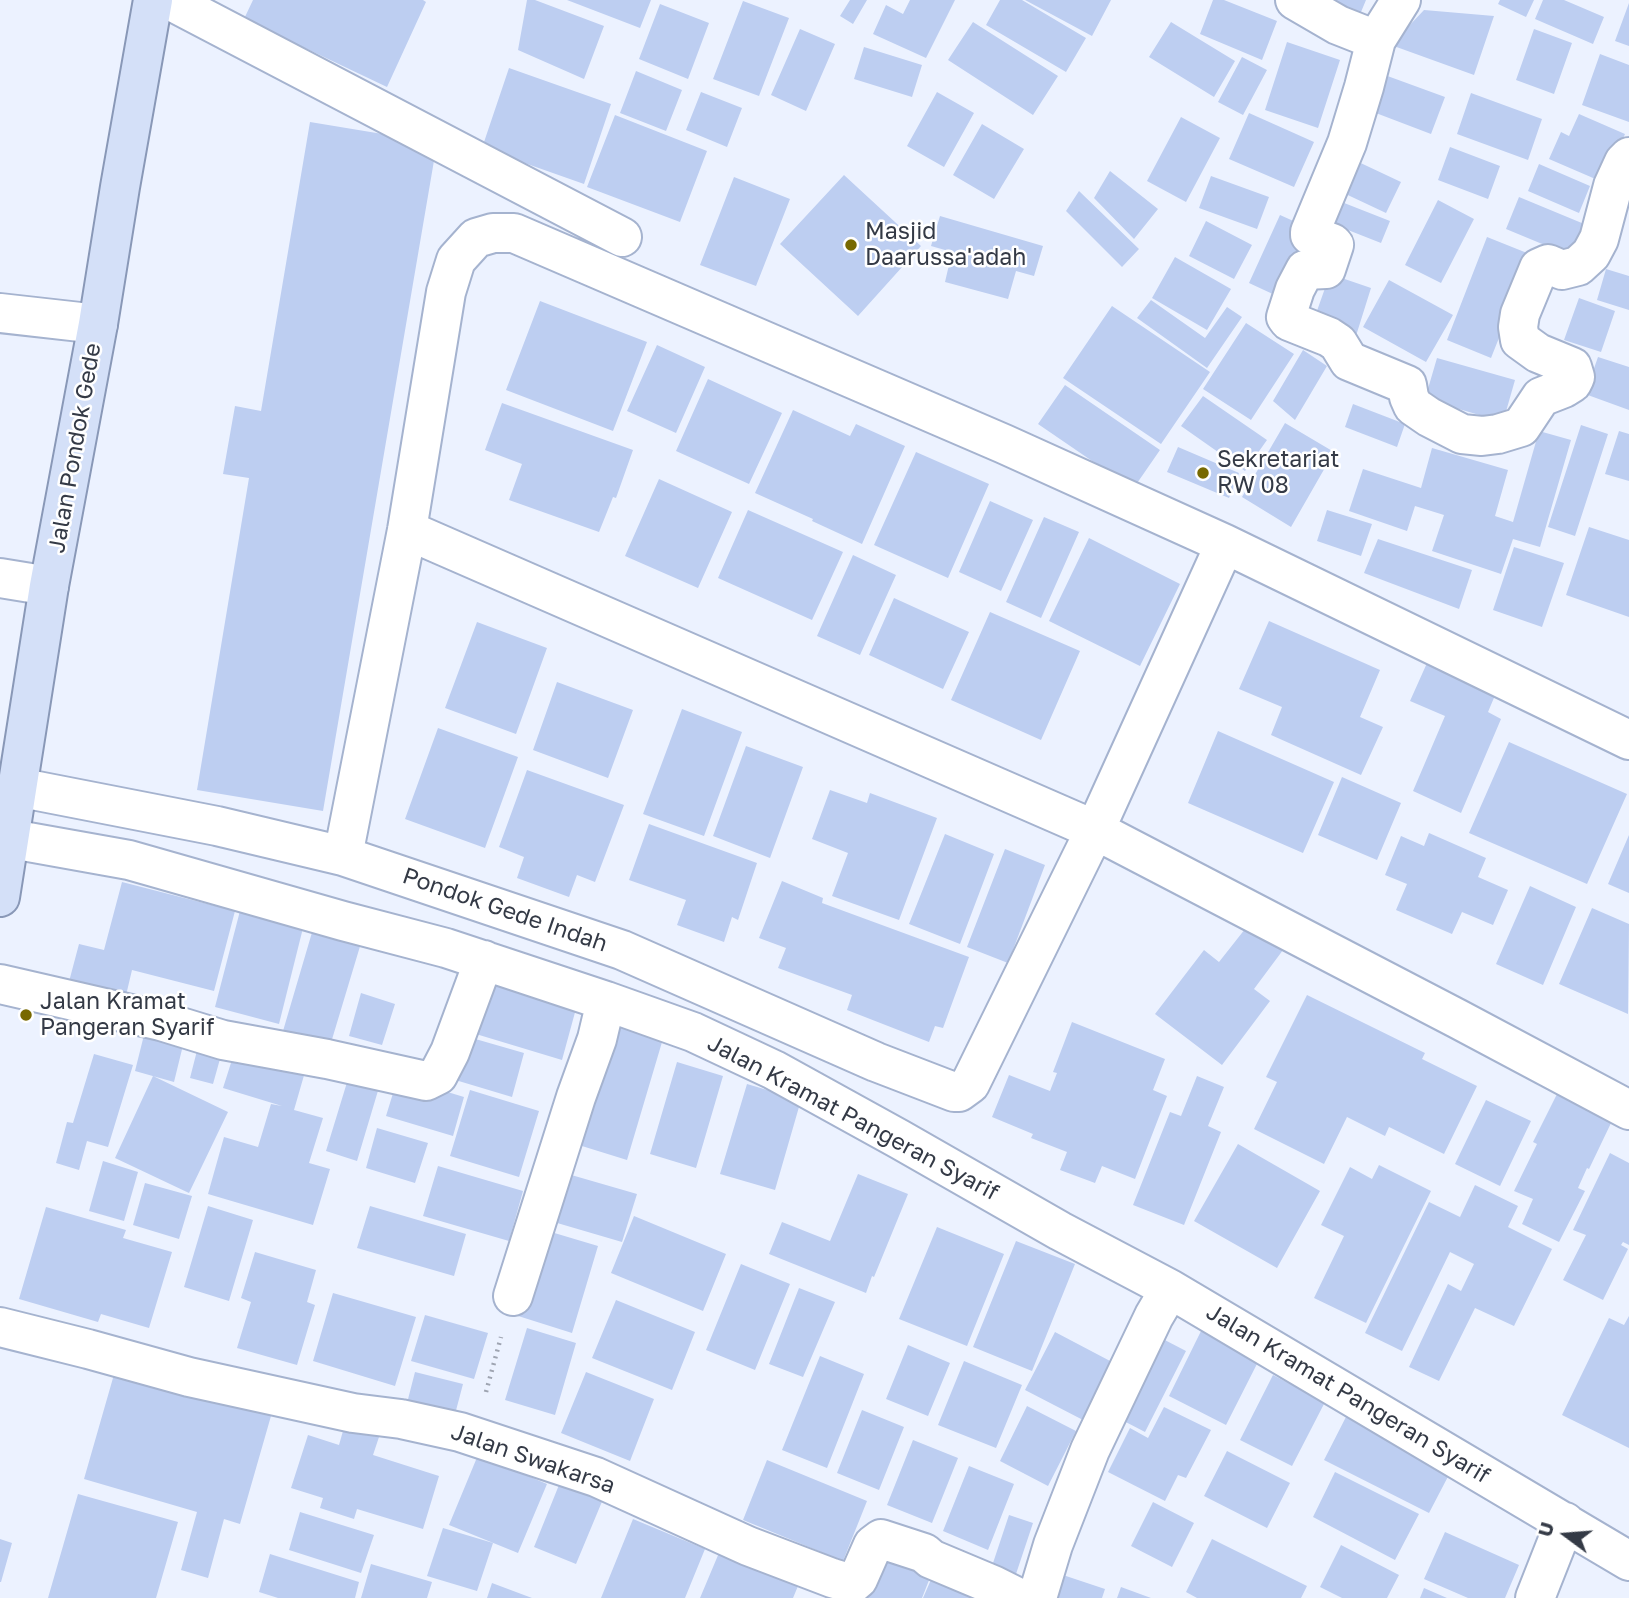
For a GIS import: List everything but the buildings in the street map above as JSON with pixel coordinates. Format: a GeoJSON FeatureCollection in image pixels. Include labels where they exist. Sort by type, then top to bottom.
{"type":"FeatureCollection","features":[{"type":"Feature","properties":{"kind":"main road","name":"Jalan Pondok Gede"},"geometry":{"type":"LineString","coordinates":[[0,897],[5,838],[17,787],[49,586],[153,0]]}},
{"type":"Feature","properties":{"kind":"street"},"geometry":{"type":"LineString","coordinates":[[169,0],[622,237]]}},
{"type":"Feature","properties":{"kind":"street"},"geometry":{"type":"LineString","coordinates":[[1295,0],[1338,25],[1376,40]]}},
{"type":"Feature","properties":{"kind":"street"},"geometry":{"type":"LineString","coordinates":[[1401,0],[1376,40],[1347,143],[1310,232],[1310,235],[1334,246],[1326,269],[1305,270],[1294,289],[1286,317],[1289,321],[1329,337],[1338,343],[1349,361],[1407,384],[1413,406],[1462,434],[1498,434],[1521,426],[1541,397],[1564,388],[1572,383],[1575,377],[1572,367],[1538,353],[1520,340],[1520,314],[1539,268],[1548,264],[1562,270],[1578,267],[1591,254],[1599,239],[1613,186],[1629,157]]}},
{"type":"Feature","properties":{"kind":"street"},"geometry":{"type":"LineString","coordinates":[[343,856],[407,530],[446,292],[456,260],[476,238],[493,233],[514,233],[1004,444],[1225,544],[1629,740]]}},
{"type":"Feature","properties":{"kind":"street"},"geometry":{"type":"LineString","coordinates":[[0,313],[97,324]]}},
{"type":"Feature","properties":{"kind":"street"},"geometry":{"type":"LineString","coordinates":[[407,530],[1095,830],[1629,1110]]}},
{"type":"Feature","properties":{"kind":"street"},"geometry":{"type":"LineString","coordinates":[[1095,830],[1225,544]]}},
{"type":"Feature","properties":{"kind":"street"},"geometry":{"type":"LineString","coordinates":[[0,578],[49,586]]}},
{"type":"Feature","properties":{"kind":"street","name":"Pondok Gede Indah"},"geometry":{"type":"LineString","coordinates":[[17,787],[217,826],[343,856],[622,950],[876,1062],[954,1092],[963,1090],[970,1084],[1095,830]]}},
{"type":"Feature","properties":{"kind":"street","name":"Jalan Kramat Pangeran Syarif"},"geometry":{"type":"LineString","coordinates":[[5,838],[129,860],[484,960],[692,1032],[774,1070],[1060,1231],[1170,1289],[1629,1561]]}},
{"type":"Feature","properties":{"kind":"street"},"geometry":{"type":"LineString","coordinates":[[0,984],[161,1021],[223,1040],[426,1081],[438,1075],[450,1052],[484,960]]}},
{"type":"Feature","properties":{"kind":"street"},"geometry":{"type":"LineString","coordinates":[[513,1296],[597,1039],[606,1001]]}},
{"type":"Feature","properties":{"kind":"street"},"geometry":{"type":"LineString","coordinates":[[1037,1598],[1053,1545],[1090,1450],[1154,1316],[1170,1289]]}},
{"type":"Feature","properties":{"kind":"street","name":"Jalan Swakarsa"},"geometry":{"type":"LineString","coordinates":[[0,1327],[189,1377],[353,1413],[401,1419],[473,1437],[596,1477],[748,1546],[852,1584],[858,1579],[873,1545],[881,1539],[924,1553],[931,1559],[1019,1598]]}},
{"type":"Feature","properties":{"kind":"street"},"geometry":{"type":"LineString","coordinates":[[1535,1598],[1565,1522]]}},
{"type":"Feature","properties":{"kind":"path"},"geometry":{"type":"LineString","coordinates":[[473,1437],[513,1296]]}},
{"type":"Feature","properties":{"kind":"place","name":"Masjid Daarussa'adah"},"geometry":{"type":"Point","coordinates":[851,245]}},
{"type":"Feature","properties":{"kind":"place","name":"Sekretariat RW 08"},"geometry":{"type":"Point","coordinates":[1203,473]}},
{"type":"Feature","properties":{"kind":"place","name":"Jalan Kramat Pangeran Syarif"},"geometry":{"type":"Point","coordinates":[26,1015]}}]}
